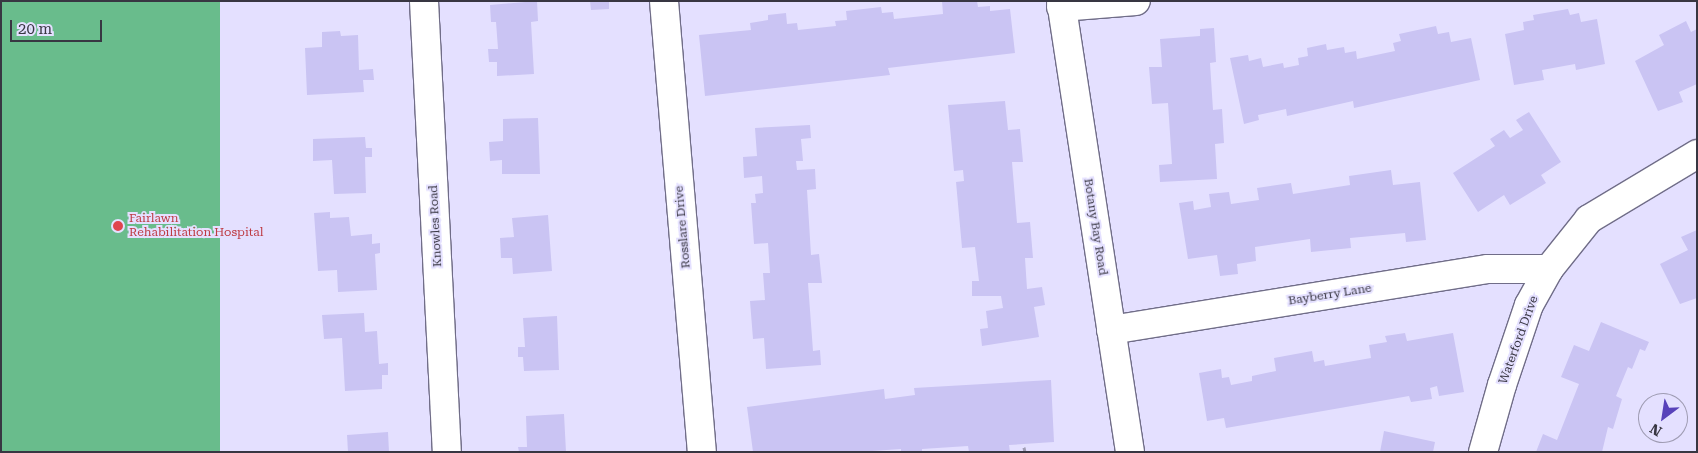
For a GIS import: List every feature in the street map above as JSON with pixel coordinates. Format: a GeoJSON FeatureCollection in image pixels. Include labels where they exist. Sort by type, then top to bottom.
{"type":"FeatureCollection","features":[{"type":"Feature","properties":{"kind":"street","name":"Knowles Road"},"geometry":{"type":"LineString","coordinates":[[424,1],[447,452]]}},
{"type":"Feature","properties":{"kind":"street","name":"Rosslare Drive"},"geometry":{"type":"LineString","coordinates":[[664,1],[702,452]]}},
{"type":"Feature","properties":{"kind":"street"},"geometry":{"type":"LineString","coordinates":[[1061,4],[1136,1]]}},
{"type":"Feature","properties":{"kind":"street","name":"Botany Bay Road"},"geometry":{"type":"LineString","coordinates":[[1061,4],[1130,452]]}},
{"type":"Feature","properties":{"kind":"street","name":"Waterford Drive"},"geometry":{"type":"LineString","coordinates":[[1483,452],[1502,385],[1529,305],[1549,269],[1589,220],[1697,154]]}},
{"type":"Feature","properties":{"kind":"street","name":"Bayberry Lane"},"geometry":{"type":"LineString","coordinates":[[1111,330],[1488,269],[1549,269]]}},
{"type":"Feature","properties":{"kind":"path"},"geometry":{"type":"LineString","coordinates":[[1024,447],[1025,452]]}},
{"type":"Feature","properties":{"kind":"green space","name":"Fairlawn Rehabilitation Hospital"},"geometry":{"type":"Polygon","coordinates":[[[1,1],[220,1],[220,452],[1,452],[1,1]]]}},
{"type":"Feature","properties":{"kind":"building"},"geometry":{"type":"Polygon","coordinates":[[[537,1],[538,21],[531,22],[534,74],[497,76],[497,62],[489,62],[488,49],[498,49],[496,22],[491,22],[490,5],[537,1]]]}},
{"type":"Feature","properties":{"kind":"building"},"geometry":{"type":"Polygon","coordinates":[[[590,1],[609,1],[609,9],[591,10],[590,1]]]}},
{"type":"Feature","properties":{"kind":"building"},"geometry":{"type":"Polygon","coordinates":[[[942,1],[977,1],[978,7],[990,6],[990,11],[1010,9],[1015,53],[888,68],[890,75],[705,96],[699,35],[751,30],[750,23],[768,20],[768,15],[786,13],[787,24],[797,23],[798,30],[836,26],[835,21],[847,20],[846,11],[881,7],[882,13],[893,12],[894,19],[943,14],[942,1]]]}},
{"type":"Feature","properties":{"kind":"building"},"geometry":{"type":"Polygon","coordinates":[[[1568,9],[1570,15],[1579,13],[1581,22],[1597,19],[1605,64],[1576,70],[1575,64],[1542,70],[1544,80],[1514,85],[1505,34],[1524,30],[1523,22],[1534,20],[1533,15],[1568,9]]]}},
{"type":"Feature","properties":{"kind":"building"},"geometry":{"type":"Polygon","coordinates":[[[1686,21],[1691,32],[1697,29],[1697,84],[1679,92],[1683,102],[1658,111],[1635,61],[1664,45],[1659,35],[1686,21]]]}},
{"type":"Feature","properties":{"kind":"building"},"geometry":{"type":"Polygon","coordinates":[[[1436,26],[1438,34],[1449,32],[1451,42],[1471,38],[1480,80],[1354,108],[1353,101],[1287,116],[1286,109],[1258,115],[1259,120],[1244,124],[1230,58],[1248,55],[1249,61],[1261,58],[1263,67],[1283,63],[1284,68],[1299,65],[1298,58],[1308,56],[1307,48],[1326,44],[1327,50],[1344,47],[1345,53],[1356,51],[1357,59],[1395,51],[1393,43],[1401,41],[1399,34],[1436,26]]]}},
{"type":"Feature","properties":{"kind":"building"},"geometry":{"type":"Polygon","coordinates":[[[1214,28],[1216,62],[1210,63],[1213,110],[1222,109],[1224,143],[1215,144],[1217,179],[1160,182],[1159,165],[1172,164],[1168,103],[1152,104],[1149,67],[1162,67],[1160,39],[1200,36],[1200,29],[1214,28]]]}},
{"type":"Feature","properties":{"kind":"building"},"geometry":{"type":"Polygon","coordinates":[[[340,31],[341,36],[358,35],[359,70],[373,69],[374,80],[363,80],[364,92],[307,95],[305,48],[322,47],[322,32],[340,31]]]}},
{"type":"Feature","properties":{"kind":"building"},"geometry":{"type":"Polygon","coordinates":[[[1005,101],[1008,130],[1020,129],[1023,162],[1012,162],[1017,223],[1030,222],[1033,258],[1025,258],[1027,289],[1042,287],[1045,305],[1034,307],[1039,337],[982,346],[980,329],[988,328],[986,311],[1003,308],[1001,296],[972,296],[972,281],[979,281],[975,247],[962,248],[956,182],[964,181],[963,170],[954,171],[948,105],[1005,101]]]}},
{"type":"Feature","properties":{"kind":"building"},"geometry":{"type":"Polygon","coordinates":[[[1529,112],[1561,162],[1541,175],[1546,183],[1510,205],[1504,195],[1478,212],[1453,173],[1495,146],[1490,139],[1504,130],[1510,138],[1523,130],[1516,120],[1529,112]]]}},
{"type":"Feature","properties":{"kind":"building"},"geometry":{"type":"Polygon","coordinates":[[[538,118],[540,174],[502,174],[502,160],[490,161],[489,142],[503,141],[503,119],[538,118]]]}},
{"type":"Feature","properties":{"kind":"building"},"geometry":{"type":"Polygon","coordinates":[[[810,125],[811,138],[801,139],[803,161],[796,161],[797,170],[815,169],[816,189],[807,190],[811,255],[819,254],[822,283],[808,283],[813,351],[820,350],[821,365],[766,369],[764,338],[753,339],[750,301],[765,300],[763,273],[770,273],[768,243],[754,244],[751,203],[756,203],[755,194],[763,193],[762,176],[744,178],[743,157],[757,156],[755,128],[810,125]]]}},
{"type":"Feature","properties":{"kind":"building"},"geometry":{"type":"Polygon","coordinates":[[[365,137],[366,148],[372,148],[372,157],[365,157],[366,193],[334,194],[332,160],[313,161],[313,139],[365,137]]]}},
{"type":"Feature","properties":{"kind":"building"},"geometry":{"type":"Polygon","coordinates":[[[1391,170],[1393,185],[1420,182],[1426,240],[1406,242],[1405,233],[1350,238],[1351,248],[1311,252],[1310,239],[1255,247],[1256,261],[1237,264],[1238,274],[1220,276],[1217,255],[1188,259],[1179,203],[1193,201],[1194,210],[1211,207],[1209,194],[1229,192],[1231,204],[1259,200],[1257,188],[1291,183],[1293,194],[1350,185],[1349,176],[1391,170]]]}},
{"type":"Feature","properties":{"kind":"building"},"geometry":{"type":"Polygon","coordinates":[[[330,212],[330,218],[349,217],[351,236],[372,234],[372,244],[380,243],[380,253],[375,254],[377,290],[338,292],[337,270],[318,271],[314,213],[330,212]]]}},
{"type":"Feature","properties":{"kind":"building"},"geometry":{"type":"Polygon","coordinates":[[[548,215],[552,271],[513,274],[512,258],[501,258],[500,238],[514,237],[512,218],[548,215]]]}},
{"type":"Feature","properties":{"kind":"building"},"geometry":{"type":"Polygon","coordinates":[[[1697,230],[1697,298],[1680,304],[1660,264],[1688,250],[1681,237],[1697,230]]]}},
{"type":"Feature","properties":{"kind":"building"},"geometry":{"type":"Polygon","coordinates":[[[364,313],[365,332],[377,331],[379,364],[388,363],[388,375],[382,375],[382,389],[345,391],[342,338],[324,339],[322,315],[364,313]]]}},
{"type":"Feature","properties":{"kind":"building"},"geometry":{"type":"Polygon","coordinates":[[[557,316],[559,370],[524,371],[523,357],[518,357],[518,347],[525,347],[523,318],[557,316]]]}},
{"type":"Feature","properties":{"kind":"building"},"geometry":{"type":"Polygon","coordinates":[[[1601,322],[1649,342],[1645,351],[1640,349],[1632,369],[1628,367],[1616,396],[1622,399],[1613,429],[1608,427],[1602,452],[1536,452],[1543,434],[1557,440],[1579,384],[1561,377],[1574,345],[1589,351],[1601,322]]]}},
{"type":"Feature","properties":{"kind":"building"},"geometry":{"type":"Polygon","coordinates":[[[1405,333],[1407,341],[1453,333],[1464,392],[1439,396],[1437,386],[1430,388],[1432,399],[1411,402],[1409,396],[1226,428],[1224,418],[1207,421],[1199,373],[1221,369],[1222,378],[1229,377],[1231,385],[1252,381],[1252,376],[1276,371],[1274,358],[1312,351],[1314,362],[1324,360],[1325,366],[1371,358],[1369,345],[1387,342],[1385,336],[1405,333]]]}},
{"type":"Feature","properties":{"kind":"building"},"geometry":{"type":"Polygon","coordinates":[[[1051,380],[1054,442],[1009,445],[1010,452],[969,452],[968,446],[922,449],[922,452],[901,452],[901,449],[858,452],[753,452],[747,407],[884,389],[885,399],[915,395],[914,388],[1051,380]]]}},
{"type":"Feature","properties":{"kind":"building"},"geometry":{"type":"Polygon","coordinates":[[[564,414],[566,452],[519,452],[518,447],[527,447],[526,416],[564,414]]]}},
{"type":"Feature","properties":{"kind":"building"},"geometry":{"type":"Polygon","coordinates":[[[1384,431],[1435,442],[1433,452],[1380,452],[1384,431]]]}},
{"type":"Feature","properties":{"kind":"building"},"geometry":{"type":"Polygon","coordinates":[[[388,432],[389,452],[348,452],[347,435],[388,432]]]}},
{"type":"Feature","properties":{"kind":"place","name":"Fairlawn Rehabilitation Hospital"},"geometry":{"type":"Point","coordinates":[118,226]}}]}
